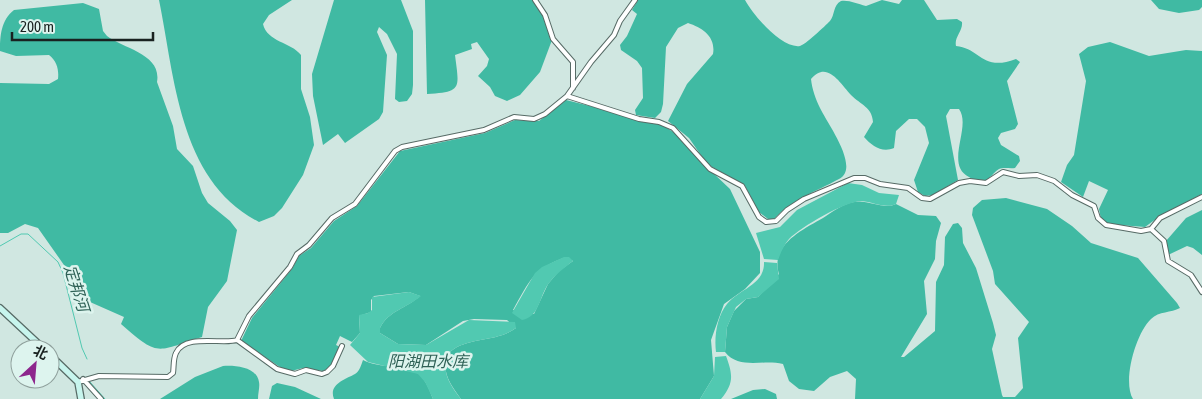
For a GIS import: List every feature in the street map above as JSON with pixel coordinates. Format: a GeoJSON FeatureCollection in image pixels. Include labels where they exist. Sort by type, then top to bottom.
{"type":"FeatureCollection","features":[{"type":"Feature","properties":{"kind":"street"},"geometry":{"type":"LineString","coordinates":[[535,0],[545,15],[553,39],[573,62],[573,89]]}},
{"type":"Feature","properties":{"kind":"street"},"geometry":{"type":"LineString","coordinates":[[237,340],[250,316],[291,265],[297,254],[309,246],[332,218],[355,204],[399,148],[484,130],[514,117],[538,118],[567,96],[573,89],[591,62],[614,35],[620,20],[635,0]]}},
{"type":"Feature","properties":{"kind":"street"},"geometry":{"type":"LineString","coordinates":[[567,96],[668,126],[681,135],[710,168],[742,186],[759,217],[766,222],[776,221],[798,202],[851,178],[865,178],[880,184],[908,188],[920,197],[930,199],[959,183],[970,181],[986,183],[1003,172],[1019,176],[1037,175],[1058,182],[1072,195],[1094,206],[1098,218],[1106,225],[1141,231],[1151,229],[1160,218],[1202,196]]}},
{"type":"Feature","properties":{"kind":"street"},"geometry":{"type":"LineString","coordinates":[[1151,229],[1164,241],[1168,262],[1191,275],[1202,292]]}},
{"type":"Feature","properties":{"kind":"street"},"geometry":{"type":"LineString","coordinates":[[0,308],[33,339]]}},
{"type":"Feature","properties":{"kind":"street"},"geometry":{"type":"LineString","coordinates":[[81,380],[99,376],[168,377],[173,373],[176,354],[180,349],[204,340],[237,340],[275,368],[295,374],[306,370],[322,374],[333,366],[342,346]]}},
{"type":"Feature","properties":{"kind":"street"},"geometry":{"type":"LineString","coordinates":[[60,363],[101,399]]}},
{"type":"Feature","properties":{"kind":"street"},"geometry":{"type":"LineString","coordinates":[[81,380],[81,399]]}},
{"type":"Feature","properties":{"kind":"shaded area"},"geometry":{"type":"Polygon","coordinates":[[[159,0],[292,0],[269,15],[263,24],[269,35],[301,55],[301,89],[310,117],[314,145],[303,175],[282,208],[274,216],[259,222],[232,204],[212,181],[196,154],[185,125],[177,94],[159,0]]]}},
{"type":"Feature","properties":{"kind":"shaded area"},"geometry":{"type":"Polygon","coordinates":[[[334,0],[401,0],[413,31],[413,85],[412,94],[407,101],[399,102],[395,99],[397,54],[387,34],[379,27],[377,32],[387,55],[383,112],[379,119],[345,143],[338,134],[323,145],[313,96],[312,74],[334,0]]]}},
{"type":"Feature","properties":{"kind":"shaded area"},"geometry":{"type":"Polygon","coordinates":[[[425,0],[532,0],[546,19],[552,40],[540,72],[520,95],[507,101],[495,96],[490,87],[478,76],[487,66],[489,59],[477,42],[471,44],[472,49],[455,55],[456,86],[447,92],[427,94],[425,0]]]}},
{"type":"Feature","properties":{"kind":"shaded area"},"geometry":{"type":"Polygon","coordinates":[[[638,0],[745,0],[754,14],[777,37],[793,46],[800,46],[830,21],[838,3],[841,1],[866,6],[882,0],[899,4],[902,0],[924,0],[937,20],[957,19],[962,22],[956,46],[996,63],[1016,59],[1020,62],[1007,81],[1018,124],[1015,129],[1001,133],[998,138],[1001,145],[1019,156],[1020,161],[1015,168],[999,169],[984,181],[969,177],[962,171],[958,155],[963,125],[962,117],[959,109],[950,109],[946,116],[958,180],[933,195],[925,196],[918,192],[914,180],[929,143],[925,127],[917,119],[909,119],[896,131],[894,148],[885,150],[878,148],[864,137],[873,122],[871,113],[833,75],[822,72],[811,79],[812,87],[845,156],[845,173],[839,179],[789,206],[774,219],[768,219],[759,212],[745,186],[707,164],[689,138],[668,121],[687,84],[713,54],[712,43],[707,34],[688,23],[678,28],[666,47],[661,112],[655,118],[636,115],[635,110],[643,98],[642,68],[637,61],[621,50],[620,45],[627,36],[637,14],[632,10],[638,0]]]}},
{"type":"Feature","properties":{"kind":"shaded area"},"geometry":{"type":"Polygon","coordinates":[[[1151,0],[1202,0],[1202,7],[1199,10],[1179,13],[1159,9],[1151,0]]]}},
{"type":"Feature","properties":{"kind":"shaded area"},"geometry":{"type":"Polygon","coordinates":[[[83,3],[99,9],[103,31],[107,36],[140,53],[154,65],[157,73],[157,82],[173,126],[177,149],[193,166],[202,193],[208,203],[230,221],[237,230],[227,281],[208,307],[202,337],[175,346],[166,348],[151,347],[121,324],[124,317],[90,302],[38,228],[25,224],[8,233],[0,233],[0,83],[49,84],[58,79],[56,63],[49,55],[16,56],[0,51],[4,23],[14,10],[83,3]]]}},
{"type":"Feature","properties":{"kind":"shaded area"},"geometry":{"type":"Polygon","coordinates":[[[1110,42],[1149,56],[1186,50],[1202,51],[1202,194],[1160,216],[1145,227],[1107,224],[1101,219],[1099,209],[1108,190],[1089,181],[1083,197],[1061,182],[1067,165],[1074,155],[1086,81],[1079,54],[1088,47],[1110,42]]]}},
{"type":"Feature","properties":{"kind":"shaded area"},"geometry":{"type":"Polygon","coordinates":[[[566,100],[661,124],[679,136],[730,189],[760,252],[760,273],[745,289],[724,304],[711,340],[714,376],[700,399],[461,399],[447,376],[446,364],[450,352],[457,347],[500,336],[516,328],[507,320],[474,319],[463,321],[426,345],[398,344],[380,333],[380,328],[383,322],[393,314],[420,296],[409,292],[374,296],[371,300],[371,312],[359,316],[360,333],[352,342],[340,336],[336,345],[340,347],[331,367],[323,371],[303,368],[291,371],[283,369],[241,341],[252,318],[292,269],[299,256],[311,248],[334,221],[357,206],[400,151],[485,133],[515,120],[539,121],[566,100]],[[566,257],[555,261],[539,271],[529,283],[513,310],[534,314],[548,284],[559,271],[573,261],[566,257]]]}},
{"type":"Feature","properties":{"kind":"shaded area"},"geometry":{"type":"Polygon","coordinates":[[[1006,198],[1047,209],[1072,226],[1091,243],[1138,258],[1177,303],[1180,308],[1154,316],[1140,335],[1130,369],[1130,391],[1133,399],[855,399],[856,379],[847,371],[830,377],[814,391],[799,389],[789,381],[783,364],[737,361],[725,352],[727,327],[734,311],[746,299],[758,297],[779,274],[777,264],[779,255],[783,247],[797,233],[838,208],[850,203],[859,201],[886,206],[896,204],[918,215],[936,216],[941,223],[936,241],[935,259],[924,281],[927,314],[901,357],[904,357],[935,331],[936,282],[944,265],[945,237],[953,224],[958,223],[962,228],[963,243],[976,268],[993,323],[996,335],[992,349],[1002,395],[1003,397],[1015,397],[1023,388],[1018,338],[1029,322],[995,284],[993,271],[972,215],[973,208],[982,200],[1006,198]]]}},
{"type":"Feature","properties":{"kind":"shaded area"},"geometry":{"type":"Polygon","coordinates":[[[1202,210],[1202,255],[1187,246],[1168,255],[1166,241],[1186,218],[1202,210]]]}},
{"type":"Feature","properties":{"kind":"shaded area"},"geometry":{"type":"Polygon","coordinates":[[[363,360],[377,365],[408,369],[420,375],[433,399],[334,399],[333,389],[343,380],[357,373],[363,360]]]}},
{"type":"Feature","properties":{"kind":"shaded area"},"geometry":{"type":"Polygon","coordinates":[[[223,366],[245,368],[254,373],[259,382],[258,399],[160,399],[195,377],[223,366]]]}},
{"type":"Feature","properties":{"kind":"shaded area"},"geometry":{"type":"Polygon","coordinates":[[[277,383],[295,387],[321,399],[269,399],[272,386],[277,383]]]}},
{"type":"Feature","properties":{"kind":"shaded area"},"geometry":{"type":"Polygon","coordinates":[[[765,389],[776,394],[777,399],[731,399],[753,390],[765,389]]]}},
{"type":"Feature","properties":{"kind":"water"},"geometry":{"type":"Polygon","coordinates":[[[848,183],[862,185],[879,193],[899,195],[896,204],[884,206],[862,201],[845,205],[795,234],[789,239],[778,260],[764,259],[756,233],[780,227],[797,210],[848,183]]]}},
{"type":"Feature","properties":{"kind":"water"},"geometry":{"type":"Polygon","coordinates":[[[564,257],[569,257],[573,261],[549,283],[532,315],[522,320],[512,313],[535,273],[542,267],[564,257]]]}},
{"type":"Feature","properties":{"kind":"water"},"geometry":{"type":"Polygon","coordinates":[[[764,262],[777,263],[779,279],[758,297],[746,299],[736,307],[727,327],[725,352],[716,352],[715,340],[721,314],[732,299],[756,281],[763,270],[764,262]]]}},
{"type":"Feature","properties":{"kind":"water","name":"阳湖田水库"},"geometry":{"type":"Polygon","coordinates":[[[409,292],[421,296],[393,314],[383,322],[380,328],[380,333],[398,344],[426,345],[469,320],[515,322],[516,328],[508,333],[466,344],[450,352],[446,365],[447,377],[461,399],[433,399],[425,382],[418,374],[368,362],[350,345],[360,333],[359,315],[372,310],[372,297],[409,292]]]}},
{"type":"Feature","properties":{"kind":"water"},"geometry":{"type":"Polygon","coordinates":[[[726,356],[731,379],[725,393],[721,399],[700,399],[714,376],[715,357],[726,356]]]}},
{"type":"Feature","properties":{"kind":"waterway","name":"定邦河"},"geometry":{"type":"LineString","coordinates":[[0,246],[21,234],[28,234],[58,262],[63,273],[82,348],[87,359]]}},
{"type":"Feature","properties":{"kind":"waterway","name":"定邦河"},"geometry":{"type":"LineString","coordinates":[[90,382],[105,399]]}}]}
